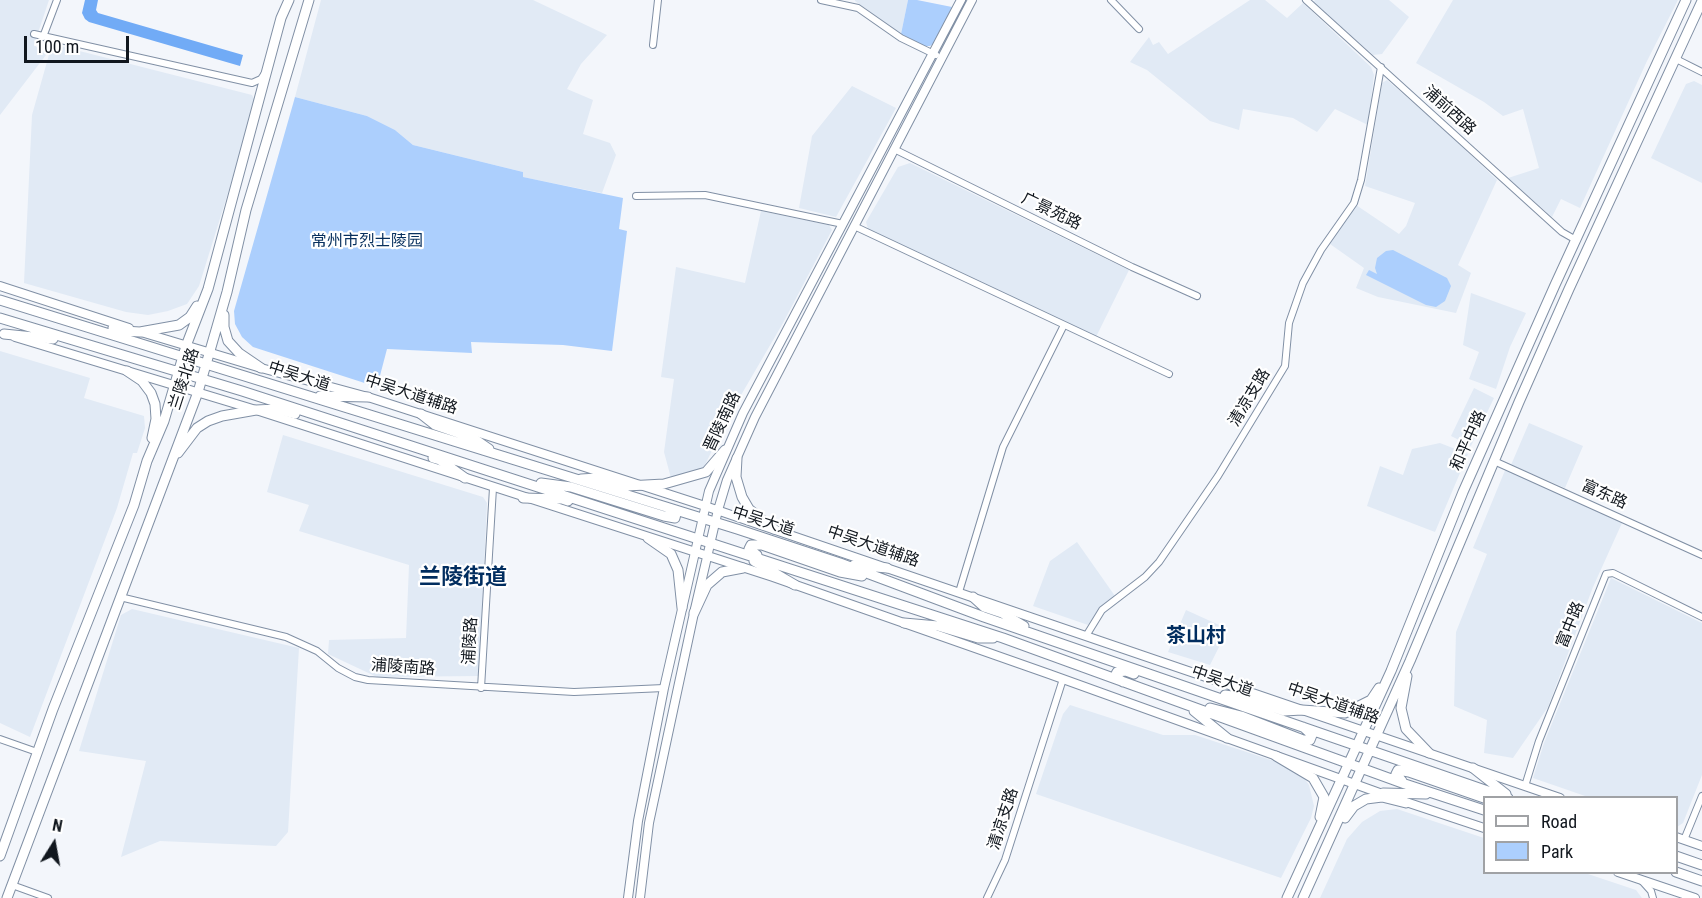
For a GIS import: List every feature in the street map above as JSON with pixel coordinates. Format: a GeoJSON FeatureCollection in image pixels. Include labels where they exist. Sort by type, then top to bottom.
{"type":"FeatureCollection","features":[{"type":"Feature","properties":{"kind":"main road","name":"兰陵北路"},"geometry":{"type":"LineString","coordinates":[[0,856],[37,752],[134,505],[147,461],[164,421],[186,346],[208,289],[281,18],[289,0]]}},
{"type":"Feature","properties":{"kind":"main road","name":"兰陵北路"},"geometry":{"type":"LineString","coordinates":[[7,898],[198,392],[227,292],[246,210],[309,0]]}},
{"type":"Feature","properties":{"kind":"main road","name":"晋陵南路"},"geometry":{"type":"LineString","coordinates":[[640,898],[649,823],[710,542],[727,480],[755,417],[894,149],[962,0]]}},
{"type":"Feature","properties":{"kind":"main road","name":"晋陵南路"},"geometry":{"type":"LineString","coordinates":[[628,898],[638,821],[664,688],[705,506],[725,450],[843,224],[972,0]]}},
{"type":"Feature","properties":{"kind":"main road","name":"和平中路"},"geometry":{"type":"LineString","coordinates":[[1287,898],[1365,731],[1463,492],[1686,0]]}},
{"type":"Feature","properties":{"kind":"main road","name":"和平中路"},"geometry":{"type":"LineString","coordinates":[[1303,898],[1410,662],[1494,461],[1583,258],[1702,1]]}},
{"type":"Feature","properties":{"kind":"main road","name":"中吴大道辅路"},"geometry":{"type":"LineString","coordinates":[[0,286],[186,346],[369,397],[645,486],[1554,796]]}},
{"type":"Feature","properties":{"kind":"main road"},"geometry":{"type":"LineString","coordinates":[[39,312],[74,316],[124,331],[140,332],[179,325],[190,316],[208,289]]}},
{"type":"Feature","properties":{"kind":"main road"},"geometry":{"type":"LineString","coordinates":[[227,292],[224,327],[228,341],[239,353],[261,368]]}},
{"type":"Feature","properties":{"kind":"main road","name":"中吴大道"},"geometry":{"type":"LineString","coordinates":[[0,300],[840,563],[1078,649],[1503,796]]}},
{"type":"Feature","properties":{"kind":"main road","name":"中吴大道"},"geometry":{"type":"LineString","coordinates":[[0,318],[327,418],[973,628],[1405,784],[1483,809]]}},
{"type":"Feature","properties":{"kind":"main road"},"geometry":{"type":"LineString","coordinates":[[2,334],[46,338],[99,348]]}},
{"type":"Feature","properties":{"kind":"main road"},"geometry":{"type":"LineString","coordinates":[[2,334],[256,410],[795,585],[1342,780],[1483,827]]}},
{"type":"Feature","properties":{"kind":"main road"},"geometry":{"type":"LineString","coordinates":[[132,357],[149,357],[150,353],[140,343]]}},
{"type":"Feature","properties":{"kind":"main road"},"geometry":{"type":"LineString","coordinates":[[127,371],[142,381],[151,393],[155,404],[156,419],[147,461]]}},
{"type":"Feature","properties":{"kind":"main road"},"geometry":{"type":"LineString","coordinates":[[242,391],[235,382],[236,377],[246,376]]}},
{"type":"Feature","properties":{"kind":"main road"},"geometry":{"type":"LineString","coordinates":[[308,395],[369,397]]}},
{"type":"Feature","properties":{"kind":"main road"},"geometry":{"type":"LineString","coordinates":[[172,459],[197,428],[222,416],[276,409],[306,417],[327,418]]}},
{"type":"Feature","properties":{"kind":"main road"},"geometry":{"type":"LineString","coordinates":[[421,414],[435,424],[473,438],[498,455]]}},
{"type":"Feature","properties":{"kind":"main road"},"geometry":{"type":"LineString","coordinates":[[396,441],[412,450],[440,460],[465,478]]}},
{"type":"Feature","properties":{"kind":"main road"},"geometry":{"type":"LineString","coordinates":[[575,480],[597,478],[627,486],[664,484],[706,472],[725,450]]}},
{"type":"Feature","properties":{"kind":"main road"},"geometry":{"type":"LineString","coordinates":[[737,458],[736,477],[742,497],[749,509],[774,529]]}},
{"type":"Feature","properties":{"kind":"main road"},"geometry":{"type":"LineString","coordinates":[[518,480],[571,487],[675,518],[676,514],[671,509]]}},
{"type":"Feature","properties":{"kind":"main road"},"geometry":{"type":"LineString","coordinates":[[523,498],[562,499],[599,511],[612,510]]}},
{"type":"Feature","properties":{"kind":"main road"},"geometry":{"type":"LineString","coordinates":[[648,538],[671,554],[678,570],[682,608]]}},
{"type":"Feature","properties":{"kind":"main road"},"geometry":{"type":"LineString","coordinates":[[761,559],[749,549],[751,545],[762,545],[840,572],[882,579]]}},
{"type":"Feature","properties":{"kind":"main road"},"geometry":{"type":"LineString","coordinates":[[740,552],[795,585]]}},
{"type":"Feature","properties":{"kind":"main road"},"geometry":{"type":"LineString","coordinates":[[840,563],[887,568]]}},
{"type":"Feature","properties":{"kind":"main road"},"geometry":{"type":"LineString","coordinates":[[694,613],[707,585],[722,572],[743,568]]}},
{"type":"Feature","properties":{"kind":"main road"},"geometry":{"type":"LineString","coordinates":[[973,597],[984,607],[1002,613],[1042,636]]}},
{"type":"Feature","properties":{"kind":"main road"},"geometry":{"type":"LineString","coordinates":[[904,623],[938,626],[978,638],[1003,638]]}},
{"type":"Feature","properties":{"kind":"main road"},"geometry":{"type":"LineString","coordinates":[[973,628],[1011,634],[1074,658],[1082,658],[1084,655],[1078,649]]}},
{"type":"Feature","properties":{"kind":"main road"},"geometry":{"type":"LineString","coordinates":[[1410,662],[1401,708],[1406,729],[1429,753]]}},
{"type":"Feature","properties":{"kind":"main road"},"geometry":{"type":"LineString","coordinates":[[1124,683],[1116,676],[1117,672],[1126,671],[1188,692],[1240,704]]}},
{"type":"Feature","properties":{"kind":"main road"},"geometry":{"type":"LineString","coordinates":[[1205,692],[1245,698],[1284,711],[1345,713],[1371,700],[1391,671]]}},
{"type":"Feature","properties":{"kind":"main road"},"geometry":{"type":"LineString","coordinates":[[1164,697],[1241,716],[1303,740],[1310,740],[1312,735],[1301,725]]}},
{"type":"Feature","properties":{"kind":"main road"},"geometry":{"type":"LineString","coordinates":[[1188,705],[1227,738]]}},
{"type":"Feature","properties":{"kind":"main road"},"geometry":{"type":"LineString","coordinates":[[1276,756],[1313,778],[1324,797],[1311,845]]}},
{"type":"Feature","properties":{"kind":"main road"},"geometry":{"type":"LineString","coordinates":[[1473,768],[1507,796]]}},
{"type":"Feature","properties":{"kind":"main road"},"geometry":{"type":"LineString","coordinates":[[1405,784],[1396,774],[1398,770],[1483,797]]}},
{"type":"Feature","properties":{"kind":"main road"},"geometry":{"type":"LineString","coordinates":[[1380,793],[1436,794]]}},
{"type":"Feature","properties":{"kind":"main road"},"geometry":{"type":"LineString","coordinates":[[1336,829],[1354,806],[1366,799],[1382,797],[1406,802]]}},
{"type":"Feature","properties":{"kind":"main road"},"geometry":{"type":"LineString","coordinates":[[1680,838],[1702,846]]}},
{"type":"Feature","properties":{"kind":"main road"},"geometry":{"type":"LineString","coordinates":[[1681,857],[1702,865]]}},
{"type":"Feature","properties":{"kind":"main road"},"geometry":{"type":"LineString","coordinates":[[1678,866],[1689,867],[1690,864],[1681,857]]}},
{"type":"Feature","properties":{"kind":"main road"},"geometry":{"type":"LineString","coordinates":[[1678,872],[1702,881]]}},
{"type":"Feature","properties":{"kind":"main road"},"geometry":{"type":"LineString","coordinates":[[1621,874],[1691,897]]}},
{"type":"Feature","properties":{"kind":"street"},"geometry":{"type":"LineString","coordinates":[[43,37],[57,0]]}},
{"type":"Feature","properties":{"kind":"street"},"geometry":{"type":"LineString","coordinates":[[653,45],[658,0]]}},
{"type":"Feature","properties":{"kind":"street"},"geometry":{"type":"LineString","coordinates":[[821,0],[858,8],[902,38],[938,56]]}},
{"type":"Feature","properties":{"kind":"street"},"geometry":{"type":"LineString","coordinates":[[1110,0],[1139,29]]}},
{"type":"Feature","properties":{"kind":"street","name":"浦前西路"},"geometry":{"type":"LineString","coordinates":[[1306,0],[1562,232],[1576,240]]}},
{"type":"Feature","properties":{"kind":"street"},"geometry":{"type":"LineString","coordinates":[[34,34],[252,83],[261,79],[268,68]]}},
{"type":"Feature","properties":{"kind":"street"},"geometry":{"type":"LineString","coordinates":[[1676,59],[1702,72]]}},
{"type":"Feature","properties":{"kind":"street","name":"清凉支路"},"geometry":{"type":"LineString","coordinates":[[1086,636],[1102,610],[1145,577],[1159,562],[1218,476],[1285,366],[1289,323],[1304,283],[1321,250],[1354,203],[1361,180],[1381,67]]}},
{"type":"Feature","properties":{"kind":"street"},"geometry":{"type":"LineString","coordinates":[[252,83],[258,91],[259,100]]}},
{"type":"Feature","properties":{"kind":"street","name":"广景苑路"},"geometry":{"type":"LineString","coordinates":[[894,149],[1132,267],[1197,296]]}},
{"type":"Feature","properties":{"kind":"street"},"geometry":{"type":"LineString","coordinates":[[636,196],[705,195],[843,224]]}},
{"type":"Feature","properties":{"kind":"street"},"geometry":{"type":"LineString","coordinates":[[854,226],[1169,374]]}},
{"type":"Feature","properties":{"kind":"street"},"geometry":{"type":"LineString","coordinates":[[959,592],[1003,447],[1064,325]]}},
{"type":"Feature","properties":{"kind":"street","name":"富东路"},"geometry":{"type":"LineString","coordinates":[[1494,461],[1702,555]]}},
{"type":"Feature","properties":{"kind":"street","name":"浦陵路"},"geometry":{"type":"LineString","coordinates":[[481,688],[493,488]]}},
{"type":"Feature","properties":{"kind":"street","name":"富中路"},"geometry":{"type":"LineString","coordinates":[[1526,786],[1539,741],[1606,574],[1613,573],[1702,617]]}},
{"type":"Feature","properties":{"kind":"street","name":"浦陵南路"},"geometry":{"type":"LineString","coordinates":[[120,597],[286,637],[317,651],[338,668],[355,677],[481,688],[574,692],[664,688]]}},
{"type":"Feature","properties":{"kind":"street","name":"清凉支路"},"geometry":{"type":"LineString","coordinates":[[987,898],[1005,860],[1063,679]]}},
{"type":"Feature","properties":{"kind":"street"},"geometry":{"type":"LineString","coordinates":[[0,739],[37,752]]}},
{"type":"Feature","properties":{"kind":"street"},"geometry":{"type":"LineString","coordinates":[[1680,838],[1702,796]]}},
{"type":"Feature","properties":{"kind":"street"},"geometry":{"type":"LineString","coordinates":[[1641,880],[1651,891],[1653,898]]}},
{"type":"Feature","properties":{"kind":"street"},"geometry":{"type":"LineString","coordinates":[[12,885],[48,898]]}},
{"type":"Feature","properties":{"kind":"street"},"geometry":{"type":"LineString","coordinates":[[1673,898],[1691,897]]}},
{"type":"Feature","properties":{"kind":"shaded area"},"geometry":{"type":"Polygon","coordinates":[[[0,0],[49,0],[34,45],[46,55],[0,115],[0,0]]]}},
{"type":"Feature","properties":{"kind":"shaded area"},"geometry":{"type":"Polygon","coordinates":[[[85,0],[98,0],[96,10],[98,13],[243,55],[240,66],[89,22],[82,13],[85,0]]]}},
{"type":"Feature","properties":{"kind":"shaded area"},"geometry":{"type":"Polygon","coordinates":[[[321,0],[533,0],[607,35],[581,64],[567,89],[593,100],[583,134],[610,143],[616,155],[602,193],[522,177],[523,172],[413,145],[395,130],[367,116],[295,97],[321,0]]]}},
{"type":"Feature","properties":{"kind":"shaded area"},"geometry":{"type":"Polygon","coordinates":[[[908,0],[901,34],[855,1],[908,0]]]}},
{"type":"Feature","properties":{"kind":"shaded area"},"geometry":{"type":"Polygon","coordinates":[[[1250,0],[1265,0],[1287,18],[1303,3],[1371,67],[1374,75],[1368,125],[1335,109],[1317,132],[1293,118],[1243,109],[1239,130],[1210,121],[1147,70],[1130,62],[1149,37],[1153,45],[1159,42],[1168,54],[1250,0]]]}},
{"type":"Feature","properties":{"kind":"shaded area"},"geometry":{"type":"Polygon","coordinates":[[[1315,0],[1389,0],[1409,17],[1382,54],[1373,55],[1313,2],[1315,0]]]}},
{"type":"Feature","properties":{"kind":"shaded area"},"geometry":{"type":"Polygon","coordinates":[[[1453,0],[1678,0],[1647,61],[1580,208],[1561,199],[1552,217],[1508,178],[1539,168],[1523,109],[1503,116],[1484,102],[1416,63],[1453,0]]]}},
{"type":"Feature","properties":{"kind":"shaded area"},"geometry":{"type":"Polygon","coordinates":[[[52,44],[252,95],[256,103],[199,286],[187,304],[148,315],[126,312],[24,283],[32,115],[52,44]]]}},
{"type":"Feature","properties":{"kind":"shaded area"},"geometry":{"type":"Polygon","coordinates":[[[1387,80],[1497,180],[1458,265],[1471,273],[1456,313],[1378,297],[1356,288],[1364,268],[1330,244],[1356,205],[1399,234],[1406,226],[1415,203],[1365,186],[1382,83],[1387,80]]]}},
{"type":"Feature","properties":{"kind":"shaded area"},"geometry":{"type":"Polygon","coordinates":[[[1694,81],[1702,85],[1702,183],[1651,158],[1686,84],[1694,81]]]}},
{"type":"Feature","properties":{"kind":"shaded area"},"geometry":{"type":"Polygon","coordinates":[[[852,86],[896,108],[836,217],[799,208],[812,136],[852,86]]]}},
{"type":"Feature","properties":{"kind":"shaded area"},"geometry":{"type":"Polygon","coordinates":[[[910,163],[1129,270],[1096,337],[868,229],[866,222],[898,167],[910,163]]]}},
{"type":"Feature","properties":{"kind":"shaded area"},"geometry":{"type":"Polygon","coordinates":[[[761,211],[829,225],[832,230],[783,323],[730,414],[699,477],[671,478],[664,452],[674,379],[661,377],[676,267],[745,283],[761,211]]]}},
{"type":"Feature","properties":{"kind":"shaded area"},"geometry":{"type":"Polygon","coordinates":[[[1471,293],[1526,313],[1510,347],[1496,389],[1469,379],[1479,352],[1463,345],[1471,293]]]}},
{"type":"Feature","properties":{"kind":"shaded area"},"geometry":{"type":"Polygon","coordinates":[[[0,351],[90,378],[84,398],[144,416],[145,428],[137,453],[133,453],[117,508],[30,737],[0,723],[0,351]]]}},
{"type":"Feature","properties":{"kind":"shaded area"},"geometry":{"type":"Polygon","coordinates":[[[1474,388],[1494,398],[1471,446],[1451,436],[1474,388]]]}},
{"type":"Feature","properties":{"kind":"shaded area"},"geometry":{"type":"Polygon","coordinates":[[[1529,423],[1583,446],[1565,488],[1511,465],[1529,423]]]}},
{"type":"Feature","properties":{"kind":"shaded area"},"geometry":{"type":"Polygon","coordinates":[[[283,435],[483,497],[487,503],[479,676],[377,677],[328,654],[329,640],[406,638],[409,565],[299,531],[309,505],[267,492],[283,435]]]}},
{"type":"Feature","properties":{"kind":"shaded area"},"geometry":{"type":"Polygon","coordinates":[[[1440,443],[1468,454],[1435,532],[1367,506],[1380,466],[1403,475],[1412,449],[1440,443]]]}},
{"type":"Feature","properties":{"kind":"shaded area"},"geometry":{"type":"Polygon","coordinates":[[[1506,468],[1622,523],[1593,587],[1548,707],[1513,758],[1484,753],[1487,720],[1454,706],[1456,632],[1487,554],[1473,548],[1506,468]]]}},
{"type":"Feature","properties":{"kind":"shaded area"},"geometry":{"type":"Polygon","coordinates":[[[1077,542],[1115,596],[1101,606],[1088,625],[1033,606],[1050,561],[1077,542]]]}},
{"type":"Feature","properties":{"kind":"shaded area"},"geometry":{"type":"Polygon","coordinates":[[[1611,578],[1702,623],[1702,775],[1683,823],[1678,826],[1678,796],[1585,796],[1533,778],[1544,743],[1611,578]]]}},
{"type":"Feature","properties":{"kind":"shaded area"},"geometry":{"type":"Polygon","coordinates":[[[132,609],[299,648],[288,832],[276,846],[160,841],[121,857],[146,761],[79,751],[121,615],[132,609]]]}},
{"type":"Feature","properties":{"kind":"shaded area"},"geometry":{"type":"Polygon","coordinates":[[[1186,610],[1219,625],[1221,643],[1210,665],[1168,652],[1186,610]]]}},
{"type":"Feature","properties":{"kind":"shaded area"},"geometry":{"type":"Polygon","coordinates":[[[1070,705],[1163,735],[1195,735],[1274,761],[1301,774],[1309,785],[1314,806],[1311,818],[1281,878],[1036,794],[1063,714],[1070,705]]]}},
{"type":"Feature","properties":{"kind":"shaded area"},"geometry":{"type":"Polygon","coordinates":[[[1397,809],[1483,838],[1483,874],[1588,874],[1636,890],[1642,898],[1320,898],[1347,839],[1362,822],[1380,811],[1397,809]]]}},
{"type":"Feature","properties":{"kind":"green space"},"geometry":{"type":"Polygon","coordinates":[[[908,0],[952,7],[937,41],[930,46],[923,46],[901,34],[908,0]]]}},
{"type":"Feature","properties":{"kind":"green space","name":"常州市烈士陵园"},"geometry":{"type":"Polygon","coordinates":[[[295,97],[367,116],[395,130],[413,145],[523,172],[523,177],[623,198],[619,229],[627,231],[612,351],[563,345],[471,342],[472,353],[387,349],[377,387],[253,347],[242,337],[235,324],[234,311],[295,97]]]}},
{"type":"Feature","properties":{"kind":"green space"},"geometry":{"type":"Polygon","coordinates":[[[1393,250],[1447,278],[1451,286],[1445,301],[1436,307],[1426,305],[1366,275],[1369,270],[1377,274],[1375,268],[1377,258],[1386,251],[1393,250]]]}},
{"type":"Feature","properties":{"kind":"district","name":"兰陵街道"},"geometry":{"type":"Point","coordinates":[463,578]}},
{"type":"Feature","properties":{"kind":"district","name":"茶山村"},"geometry":{"type":"Point","coordinates":[1196,637]}}]}
